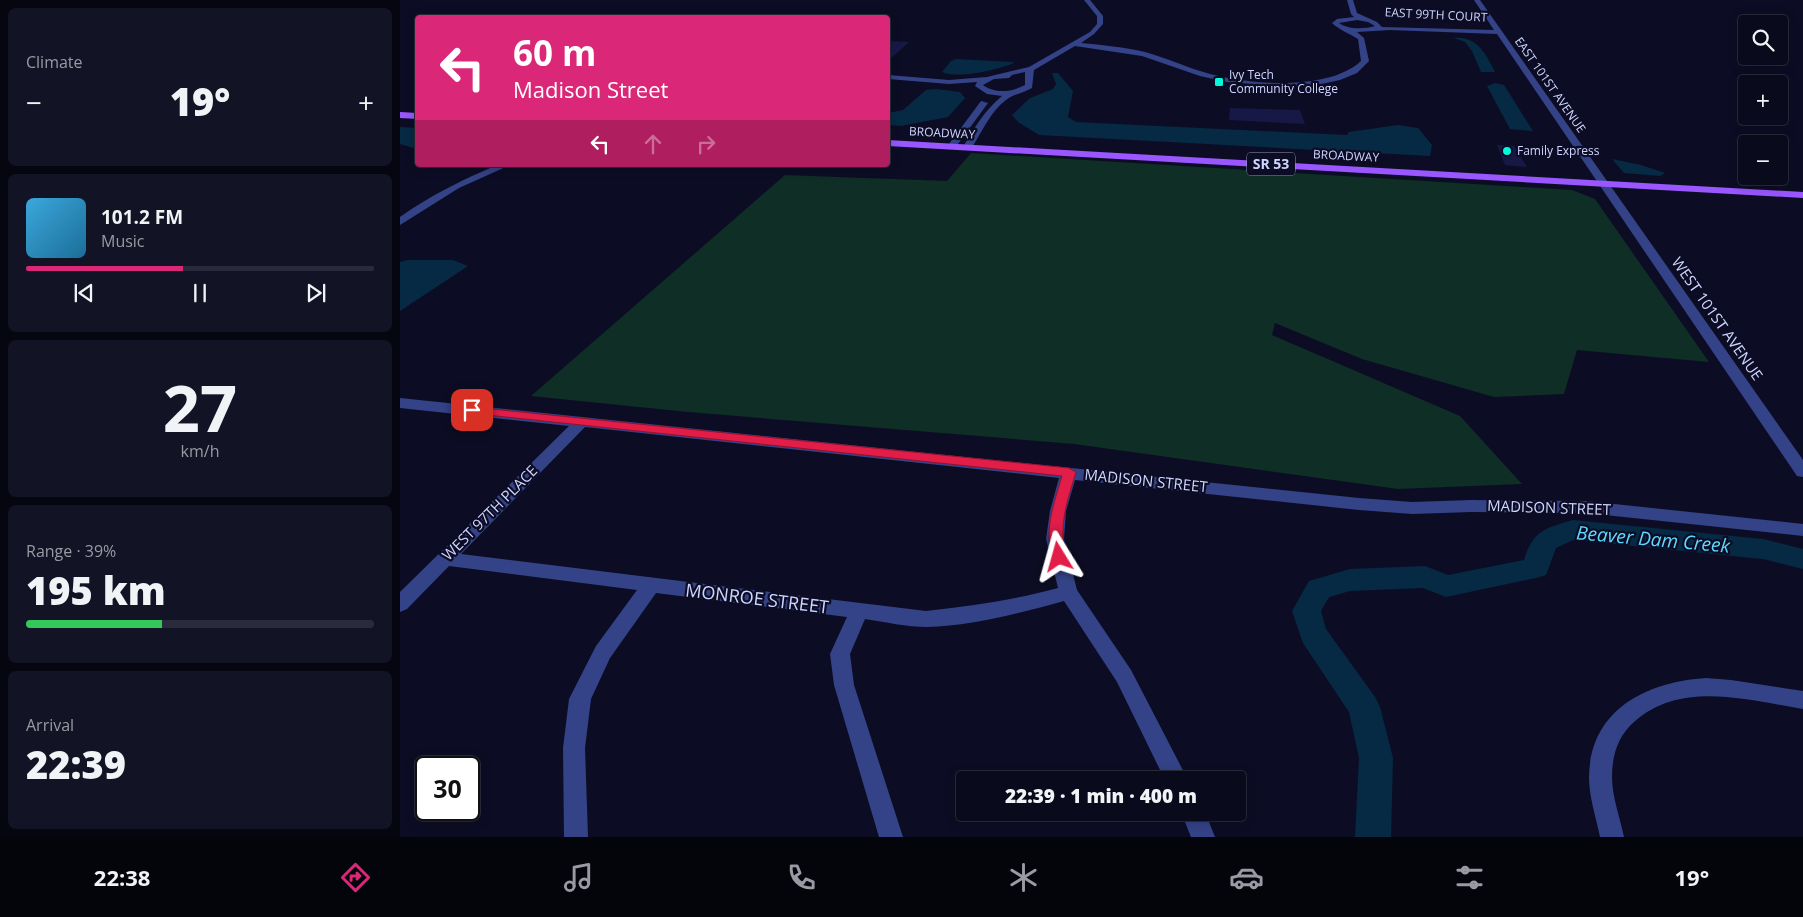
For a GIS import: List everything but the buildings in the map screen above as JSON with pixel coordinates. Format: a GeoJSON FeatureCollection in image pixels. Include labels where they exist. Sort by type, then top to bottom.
{"type":"FeatureCollection","features":[{"type":"Feature","properties":{"kind":"main road"},"geometry":{"type":"LineString","coordinates":[[400,115],[415,116]]}},
{"type":"Feature","properties":{"kind":"main road","name":"BROADWAY"},"geometry":{"type":"LineString","coordinates":[[890,142],[1803,195]]}},
{"type":"Feature","properties":{"kind":"street"},"geometry":{"type":"LineString","coordinates":[[949,82],[986,79],[1032,68],[1075,44],[1097,28],[1100,21],[1100,16],[1087,0]]}},
{"type":"Feature","properties":{"kind":"street"},"geometry":{"type":"LineString","coordinates":[[1350,0],[1354,14],[1376,25]]}},
{"type":"Feature","properties":{"kind":"street","name":"EAST 101ST AVENUE"},"geometry":{"type":"LineString","coordinates":[[1477,0],[1604,184]]}},
{"type":"Feature","properties":{"kind":"street"},"geometry":{"type":"LineString","coordinates":[[1354,14],[1347,19],[1335,23],[1361,38]]}},
{"type":"Feature","properties":{"kind":"street"},"geometry":{"type":"LineString","coordinates":[[1347,19],[1364,20]]}},
{"type":"Feature","properties":{"kind":"street"},"geometry":{"type":"LineString","coordinates":[[1348,29],[1366,30],[1376,25]]}},
{"type":"Feature","properties":{"kind":"street","name":"EAST 99TH COURT"},"geometry":{"type":"LineString","coordinates":[[1376,25],[1497,30]]}},
{"type":"Feature","properties":{"kind":"street"},"geometry":{"type":"LineString","coordinates":[[1075,44],[1142,54],[1211,77],[1231,81],[1294,84],[1333,79],[1361,67],[1365,61],[1361,38],[1366,30]]}},
{"type":"Feature","properties":{"kind":"street"},"geometry":{"type":"LineString","coordinates":[[968,147],[982,122],[998,101],[1013,92],[1029,86],[1028,80],[1032,68]]}},
{"type":"Feature","properties":{"kind":"street"},"geometry":{"type":"LineString","coordinates":[[999,76],[1028,80]]}},
{"type":"Feature","properties":{"kind":"street"},"geometry":{"type":"LineString","coordinates":[[890,77],[949,82],[983,90],[1013,92]]}},
{"type":"Feature","properties":{"kind":"street"},"geometry":{"type":"LineString","coordinates":[[952,146],[987,98],[979,84],[986,79]]}},
{"type":"Feature","properties":{"kind":"street"},"geometry":{"type":"LineString","coordinates":[[400,222],[405,215],[455,186],[500,167]]}},
{"type":"Feature","properties":{"kind":"street","name":"WEST 101ST AVENUE"},"geometry":{"type":"LineString","coordinates":[[1604,184],[1803,472]]}},
{"type":"Feature","properties":{"kind":"street","name":"MADISON STREET"},"geometry":{"type":"LineString","coordinates":[[400,403],[1412,508],[1471,506],[1586,507],[1803,530]]}},
{"type":"Feature","properties":{"kind":"street","name":"WEST 97TH PLACE"},"geometry":{"type":"LineString","coordinates":[[400,604],[581,422]]}},
{"type":"Feature","properties":{"kind":"street"},"geometry":{"type":"LineString","coordinates":[[1069,472],[1058,512],[1055,539],[1068,592],[1124,676],[1172,771]]}},
{"type":"Feature","properties":{"kind":"street","name":"MONROE STREET"},"geometry":{"type":"LineString","coordinates":[[444,559],[926,619],[1023,605],[1068,592]]}},
{"type":"Feature","properties":{"kind":"street"},"geometry":{"type":"LineString","coordinates":[[576,837],[574,748],[580,699],[603,652],[650,586]]}},
{"type":"Feature","properties":{"kind":"street"},"geometry":{"type":"LineString","coordinates":[[859,611],[840,654],[844,685],[891,837]]}},
{"type":"Feature","properties":{"kind":"street"},"geometry":{"type":"LineString","coordinates":[[1612,837],[1601,784],[1604,751],[1614,728],[1632,708],[1660,692],[1699,686],[1803,700]]}},
{"type":"Feature","properties":{"kind":"street"},"geometry":{"type":"LineString","coordinates":[[1197,821],[1203,837]]}},
{"type":"Feature","properties":{"kind":"green space"},"geometry":{"type":"Polygon","coordinates":[[[971,153],[1572,190],[1595,199],[1709,362],[1577,350],[1564,394],[1494,397],[1362,359],[1275,323],[1272,335],[1460,416],[1522,484],[1398,489],[1074,444],[688,412],[531,396],[785,175],[947,181],[971,153]]]}},
{"type":"Feature","properties":{"kind":"water"},"geometry":{"type":"Polygon","coordinates":[[[1454,38],[1462,38],[1475,43],[1484,53],[1495,72],[1481,72],[1472,51],[1465,42],[1454,38]]]}},
{"type":"Feature","properties":{"kind":"water"},"geometry":{"type":"Polygon","coordinates":[[[956,59],[1014,63],[988,71],[968,74],[958,75],[942,72],[951,61],[956,59]]]}},
{"type":"Feature","properties":{"kind":"water"},"geometry":{"type":"Polygon","coordinates":[[[1052,73],[1058,73],[1073,91],[1068,117],[1076,122],[1347,135],[1349,132],[1398,125],[1418,128],[1432,145],[1430,156],[1039,135],[1018,122],[1012,115],[1030,98],[1053,89],[1056,84],[1052,73]]]}},
{"type":"Feature","properties":{"kind":"water"},"geometry":{"type":"Polygon","coordinates":[[[1495,83],[1504,85],[1533,131],[1510,129],[1487,86],[1495,83]]]}},
{"type":"Feature","properties":{"kind":"water"},"geometry":{"type":"Polygon","coordinates":[[[936,89],[960,92],[965,98],[948,117],[901,126],[890,125],[890,113],[903,110],[926,90],[936,89]]]}},
{"type":"Feature","properties":{"kind":"water"},"geometry":{"type":"Polygon","coordinates":[[[400,127],[415,128],[415,148],[400,144],[400,127]]]}},
{"type":"Feature","properties":{"kind":"water"},"geometry":{"type":"Polygon","coordinates":[[[1612,159],[1641,165],[1665,173],[1660,176],[1624,173],[1612,159]]]}},
{"type":"Feature","properties":{"kind":"water"},"geometry":{"type":"Polygon","coordinates":[[[408,260],[453,260],[468,266],[400,311],[400,262],[408,260]]]}},
{"type":"Feature","properties":{"kind":"waterway","name":"Beaver Dam Creek"},"geometry":{"type":"LineString","coordinates":[[1373,837],[1376,758],[1364,707],[1313,634],[1306,611],[1319,589],[1350,580],[1425,577],[1446,586],[1536,568],[1543,545],[1556,535],[1573,530],[1763,549],[1803,559]]}},
{"type":"Feature","properties":{"kind":"place","name":"Ivy Tech Community College"},"geometry":{"type":"Point","coordinates":[1219,82]}},
{"type":"Feature","properties":{"kind":"place","name":"Family Express"},"geometry":{"type":"Point","coordinates":[1507,151]}},
{"type":"Feature","properties":{"kind":"route"},"geometry":{"type":"LineString","coordinates":[[472,410],[1069,472],[1058,512],[1055,539],[1059,557]]}}]}
